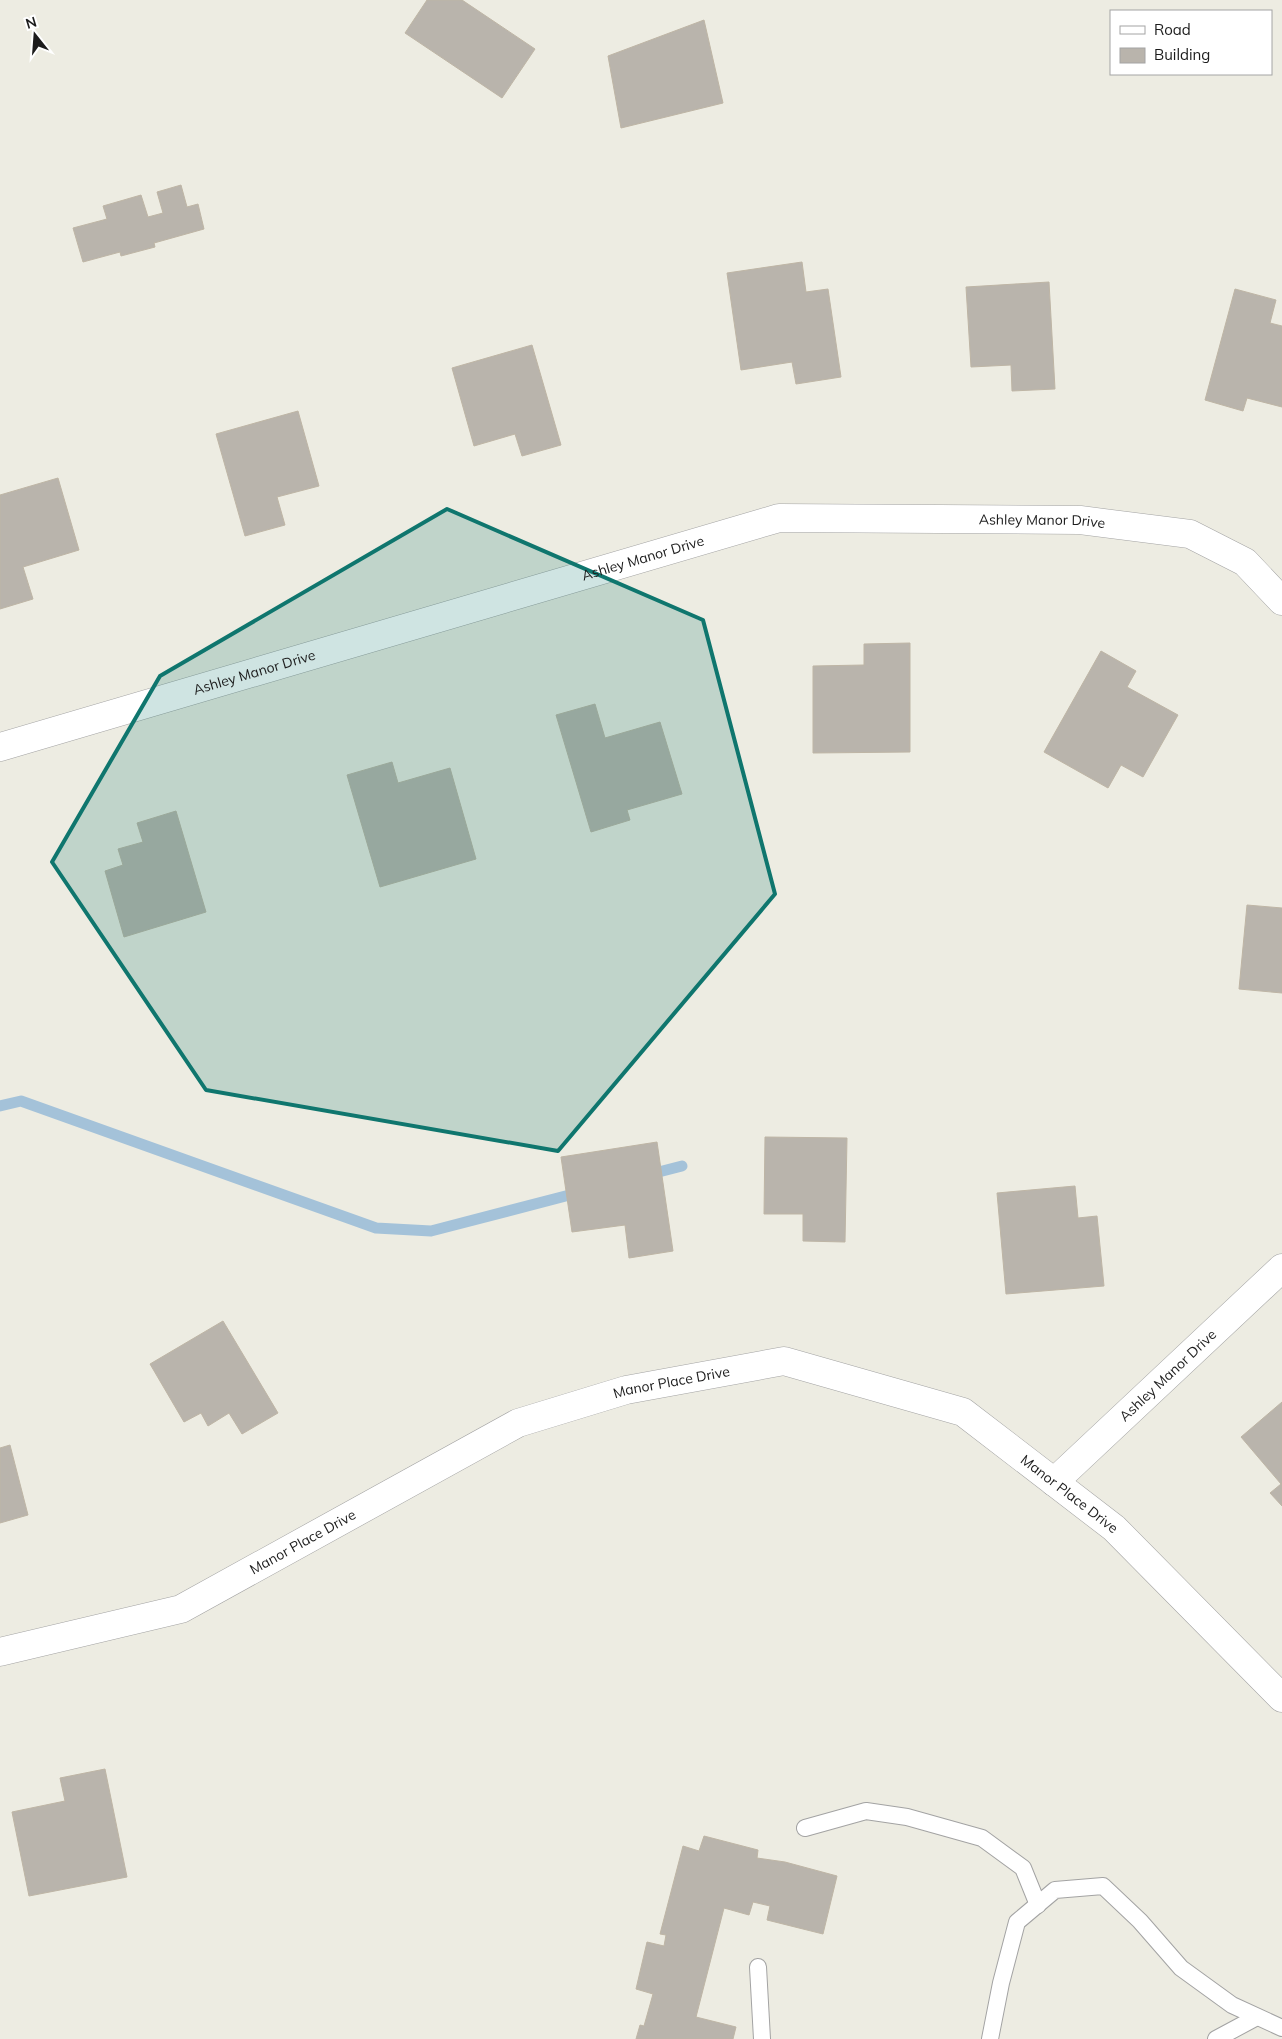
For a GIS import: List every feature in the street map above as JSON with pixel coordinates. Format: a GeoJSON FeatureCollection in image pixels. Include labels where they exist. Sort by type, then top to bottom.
{"type":"FeatureCollection","features":[{"type":"Feature","properties":{"kind":"street","name":"Ashley Manor Drive"},"geometry":{"type":"LineString","coordinates":[[0,747],[778,518],[1080,520],[1190,534],[1246,562],[1282,601]]}},
{"type":"Feature","properties":{"kind":"street","name":"Ashley Manor Drive"},"geometry":{"type":"LineString","coordinates":[[1054,1482],[1282,1268]]}},
{"type":"Feature","properties":{"kind":"street","name":"Manor Place Drive"},"geometry":{"type":"LineString","coordinates":[[0,1652],[181,1609],[518,1423],[626,1390],[784,1361],[963,1412],[1114,1528],[1282,1698]]}},
{"type":"Feature","properties":{"kind":"lane"},"geometry":{"type":"LineString","coordinates":[[805,1828],[866,1812],[907,1817],[982,1838],[1023,1868],[1038,1905]]}},
{"type":"Feature","properties":{"kind":"lane"},"geometry":{"type":"LineString","coordinates":[[990,2039],[1001,1983],[1017,1922],[1055,1890],[1103,1886],[1140,1921],[1182,1968],[1232,2005],[1282,2028]]}},
{"type":"Feature","properties":{"kind":"lane"},"geometry":{"type":"LineString","coordinates":[[758,1967],[762,2039]]}},
{"type":"Feature","properties":{"kind":"lane"},"geometry":{"type":"LineString","coordinates":[[1216,2039],[1257,2017]]}},
{"type":"Feature","properties":{"kind":"highlighted area"},"geometry":{"type":"Polygon","coordinates":[[[447,509],[703,620],[775,894],[558,1151],[206,1090],[52,862],[160,676],[447,509]]]}},
{"type":"Feature","properties":{"kind":"building"},"geometry":{"type":"Polygon","coordinates":[[[427,0],[462,0],[535,49],[502,98],[405,33],[427,0]]]}},
{"type":"Feature","properties":{"kind":"building"},"geometry":{"type":"Polygon","coordinates":[[[704,20],[723,103],[621,128],[608,56],[704,20]]]}},
{"type":"Feature","properties":{"kind":"building"},"geometry":{"type":"Polygon","coordinates":[[[181,185],[187,207],[198,204],[204,229],[154,243],[155,247],[121,256],[120,252],[83,262],[73,228],[107,219],[103,206],[141,195],[148,217],[163,213],[157,192],[181,185]]]}},
{"type":"Feature","properties":{"kind":"building"},"geometry":{"type":"Polygon","coordinates":[[[802,262],[806,292],[828,289],[841,377],[796,384],[792,362],[741,370],[727,273],[802,262]]]}},
{"type":"Feature","properties":{"kind":"building"},"geometry":{"type":"Polygon","coordinates":[[[1049,282],[1055,389],[1012,391],[1011,365],[971,367],[966,287],[1049,282]]]}},
{"type":"Feature","properties":{"kind":"building"},"geometry":{"type":"Polygon","coordinates":[[[1235,289],[1276,300],[1270,323],[1282,326],[1282,407],[1247,398],[1243,411],[1205,400],[1235,289]]]}},
{"type":"Feature","properties":{"kind":"building"},"geometry":{"type":"Polygon","coordinates":[[[532,345],[561,445],[522,456],[515,434],[474,446],[452,368],[532,345]]]}},
{"type":"Feature","properties":{"kind":"building"},"geometry":{"type":"Polygon","coordinates":[[[298,411],[319,486],[277,497],[285,525],[245,536],[216,434],[298,411]]]}},
{"type":"Feature","properties":{"kind":"building"},"geometry":{"type":"Polygon","coordinates":[[[58,478],[79,550],[23,567],[33,599],[0,609],[0,495],[58,478]]]}},
{"type":"Feature","properties":{"kind":"building"},"geometry":{"type":"Polygon","coordinates":[[[910,643],[910,752],[813,753],[813,666],[864,665],[864,644],[910,643]]]}},
{"type":"Feature","properties":{"kind":"building"},"geometry":{"type":"Polygon","coordinates":[[[1101,651],[1136,671],[1127,687],[1178,715],[1143,777],[1121,765],[1108,788],[1044,752],[1101,651]]]}},
{"type":"Feature","properties":{"kind":"building"},"geometry":{"type":"Polygon","coordinates":[[[595,704],[605,738],[660,722],[682,794],[627,810],[630,820],[591,832],[556,715],[595,704]]]}},
{"type":"Feature","properties":{"kind":"building"},"geometry":{"type":"Polygon","coordinates":[[[392,762],[398,783],[450,768],[476,859],[380,887],[347,775],[392,762]]]}},
{"type":"Feature","properties":{"kind":"building"},"geometry":{"type":"Polygon","coordinates":[[[176,811],[206,912],[124,937],[105,871],[123,865],[118,849],[143,842],[137,823],[176,811]]]}},
{"type":"Feature","properties":{"kind":"building"},"geometry":{"type":"Polygon","coordinates":[[[1247,905],[1282,908],[1282,993],[1239,989],[1247,905]]]}},
{"type":"Feature","properties":{"kind":"building"},"geometry":{"type":"Polygon","coordinates":[[[765,1137],[847,1138],[845,1242],[803,1241],[803,1214],[764,1214],[765,1137]]]}},
{"type":"Feature","properties":{"kind":"building"},"geometry":{"type":"Polygon","coordinates":[[[657,1142],[673,1251],[629,1258],[625,1225],[572,1232],[561,1157],[657,1142]]]}},
{"type":"Feature","properties":{"kind":"building"},"geometry":{"type":"Polygon","coordinates":[[[1075,1186],[1078,1218],[1097,1216],[1104,1286],[1006,1294],[997,1193],[1075,1186]]]}},
{"type":"Feature","properties":{"kind":"building"},"geometry":{"type":"Polygon","coordinates":[[[223,1321],[278,1413],[242,1434],[229,1413],[208,1426],[201,1413],[184,1422],[150,1364],[223,1321]]]}},
{"type":"Feature","properties":{"kind":"building"},"geometry":{"type":"Polygon","coordinates":[[[1282,1402],[1282,1506],[1270,1493],[1281,1484],[1241,1437],[1282,1402]]]}},
{"type":"Feature","properties":{"kind":"building"},"geometry":{"type":"Polygon","coordinates":[[[10,1445],[28,1515],[0,1523],[0,1448],[10,1445]]]}},
{"type":"Feature","properties":{"kind":"building"},"geometry":{"type":"Polygon","coordinates":[[[105,1769],[127,1877],[29,1896],[12,1812],[65,1801],[60,1778],[105,1769]]]}},
{"type":"Feature","properties":{"kind":"building"},"geometry":{"type":"Polygon","coordinates":[[[704,1836],[758,1850],[757,1858],[785,1862],[837,1876],[823,1934],[767,1920],[770,1906],[753,1902],[749,1915],[724,1908],[696,2017],[736,2027],[733,2039],[636,2039],[640,2025],[644,2026],[653,1994],[636,1989],[647,1942],[664,1946],[666,1935],[660,1934],[683,1846],[699,1851],[704,1836]]]}},
{"type":"Feature","properties":{"kind":"waterway"},"geometry":{"type":"LineString","coordinates":[[0,1106],[21,1101],[376,1228],[431,1231],[581,1192]]}},
{"type":"Feature","properties":{"kind":"waterway"},"geometry":{"type":"LineString","coordinates":[[647,1175],[682,1166]]}}]}
